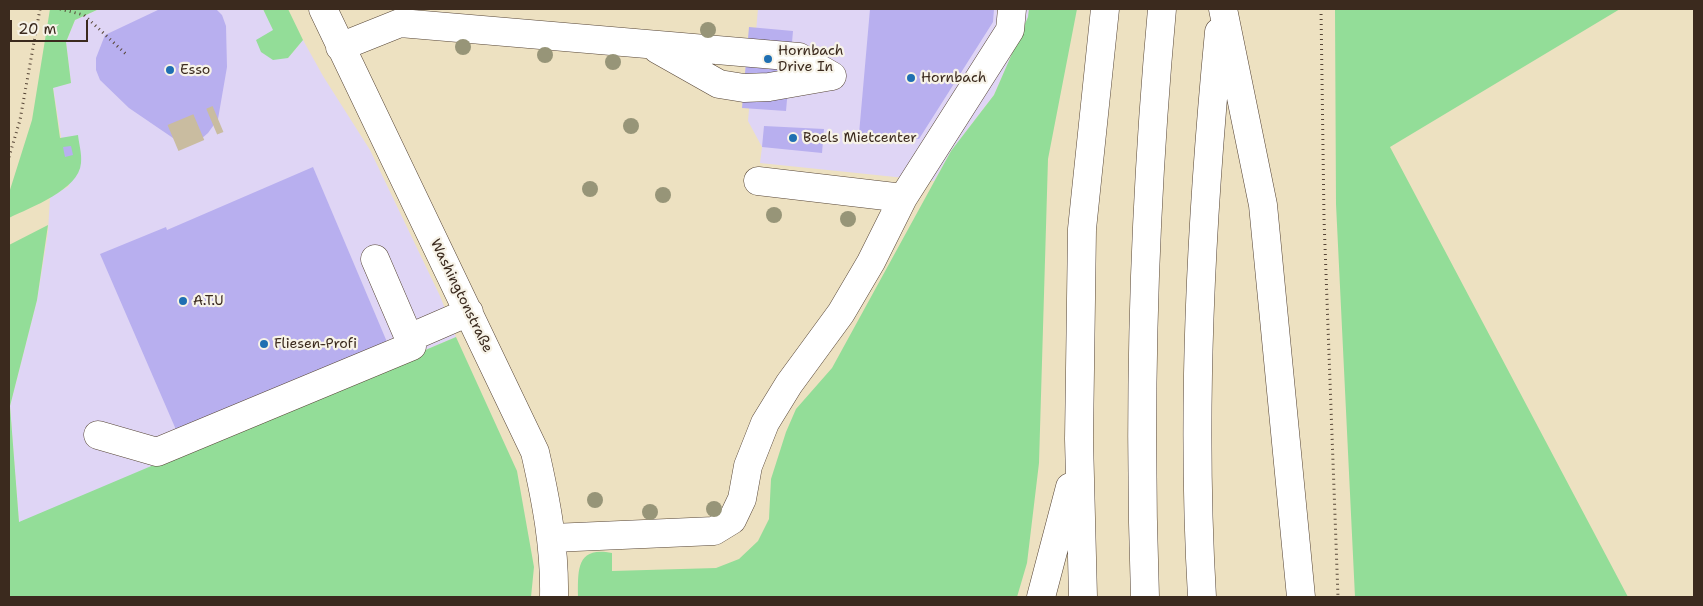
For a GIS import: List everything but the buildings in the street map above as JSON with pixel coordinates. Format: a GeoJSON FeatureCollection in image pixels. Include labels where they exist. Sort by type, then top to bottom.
{"type":"FeatureCollection","features":[{"type":"Feature","properties":{"kind":"main road","name":"Washingtonstraße"},"geometry":{"type":"LineString","coordinates":[[324,9],[340,47],[535,452],[552,538],[554,597]]}},
{"type":"Feature","properties":{"kind":"main road"},"geometry":{"type":"LineString","coordinates":[[552,538],[714,531],[732,520],[742,499],[748,466],[765,423],[789,384],[841,313],[903,198],[1010,30],[1012,9]]}},
{"type":"Feature","properties":{"kind":"main road"},"geometry":{"type":"LineString","coordinates":[[1083,597],[1080,439],[1082,229],[1105,9]]}},
{"type":"Feature","properties":{"kind":"main road"},"geometry":{"type":"LineString","coordinates":[[1145,597],[1141,488],[1141,358],[1145,228],[1162,9]]}},
{"type":"Feature","properties":{"kind":"main road"},"geometry":{"type":"LineString","coordinates":[[1202,597],[1198,471],[1198,347],[1204,213],[1222,9]]}},
{"type":"Feature","properties":{"kind":"main road"},"geometry":{"type":"LineString","coordinates":[[1222,9],[1263,205],[1301,597]]}},
{"type":"Feature","properties":{"kind":"main road"},"geometry":{"type":"LineString","coordinates":[[340,47],[400,23],[649,44],[800,57],[832,76],[769,87],[744,88],[718,84],[649,44]]}},
{"type":"Feature","properties":{"kind":"main road"},"geometry":{"type":"LineString","coordinates":[[758,181],[903,198]]}},
{"type":"Feature","properties":{"kind":"main road"},"geometry":{"type":"LineString","coordinates":[[98,434],[156,452],[412,346],[375,259]]}},
{"type":"Feature","properties":{"kind":"main road"},"geometry":{"type":"LineString","coordinates":[[409,338],[469,312]]}},
{"type":"Feature","properties":{"kind":"main road"},"geometry":{"type":"LineString","coordinates":[[1041,597],[1065,510],[1080,439]]}},
{"type":"Feature","properties":{"kind":"path"},"geometry":{"type":"LineString","coordinates":[[9,157],[20,120],[40,9]]}},
{"type":"Feature","properties":{"kind":"path"},"geometry":{"type":"LineString","coordinates":[[60,9],[84,15],[128,56]]}},
{"type":"Feature","properties":{"kind":"path"},"geometry":{"type":"LineString","coordinates":[[1321,9],[1324,219],[1338,597]]}},
{"type":"Feature","properties":{"kind":"shaded area"},"geometry":{"type":"Polygon","coordinates":[[[99,9],[263,9],[288,58],[303,40],[323,76],[370,150],[440,296],[456,337],[19,523],[10,406],[37,300],[48,232],[50,197],[69,186],[53,87],[71,83],[66,42],[75,20],[99,9]]]}},
{"type":"Feature","properties":{"kind":"shaded area"},"geometry":{"type":"Polygon","coordinates":[[[758,9],[1029,9],[1028,17],[994,95],[951,151],[934,181],[760,163],[762,147],[748,121],[758,9]]]}},
{"type":"Feature","properties":{"kind":"green space"},"geometry":{"type":"Polygon","coordinates":[[[50,9],[99,9],[75,20],[66,42],[71,83],[53,88],[60,138],[78,135],[81,163],[78,173],[63,189],[41,203],[9,218],[9,193],[32,120],[50,9]]]}},
{"type":"Feature","properties":{"kind":"green space"},"geometry":{"type":"Polygon","coordinates":[[[263,9],[288,9],[303,40],[288,58],[273,60],[261,52],[256,40],[273,30],[263,9]]]}},
{"type":"Feature","properties":{"kind":"green space"},"geometry":{"type":"Polygon","coordinates":[[[1029,9],[1077,9],[1048,159],[1039,463],[1027,563],[1017,597],[578,597],[579,569],[585,557],[592,553],[612,553],[612,571],[716,568],[739,559],[758,541],[769,519],[771,479],[786,432],[796,409],[832,368],[951,151],[994,95],[1028,17],[1029,9]]]}},
{"type":"Feature","properties":{"kind":"green space"},"geometry":{"type":"Polygon","coordinates":[[[1335,9],[1620,9],[1390,147],[1628,597],[1355,597],[1336,204],[1335,9]]]}},
{"type":"Feature","properties":{"kind":"green space"},"geometry":{"type":"Polygon","coordinates":[[[48,225],[37,300],[10,406],[19,522],[456,337],[517,471],[534,567],[531,597],[9,597],[9,245],[48,225]]]}},
{"type":"Feature","properties":{"kind":"tunnel"},"geometry":{"type":"LineString","coordinates":[[173,138],[218,119]]}},
{"type":"Feature","properties":{"kind":"place","name":"Hornbach Drive In"},"geometry":{"type":"Point","coordinates":[768,59]}},
{"type":"Feature","properties":{"kind":"place","name":"Esso"},"geometry":{"type":"Point","coordinates":[170,70]}},
{"type":"Feature","properties":{"kind":"place","name":"Hornbach"},"geometry":{"type":"Point","coordinates":[911,78]}},
{"type":"Feature","properties":{"kind":"place","name":"Boels Mietcenter"},"geometry":{"type":"Point","coordinates":[793,138]}},
{"type":"Feature","properties":{"kind":"place","name":"A.T.U"},"geometry":{"type":"Point","coordinates":[183,301]}},
{"type":"Feature","properties":{"kind":"place","name":"Fliesen-Profi"},"geometry":{"type":"Point","coordinates":[264,344]}}]}
